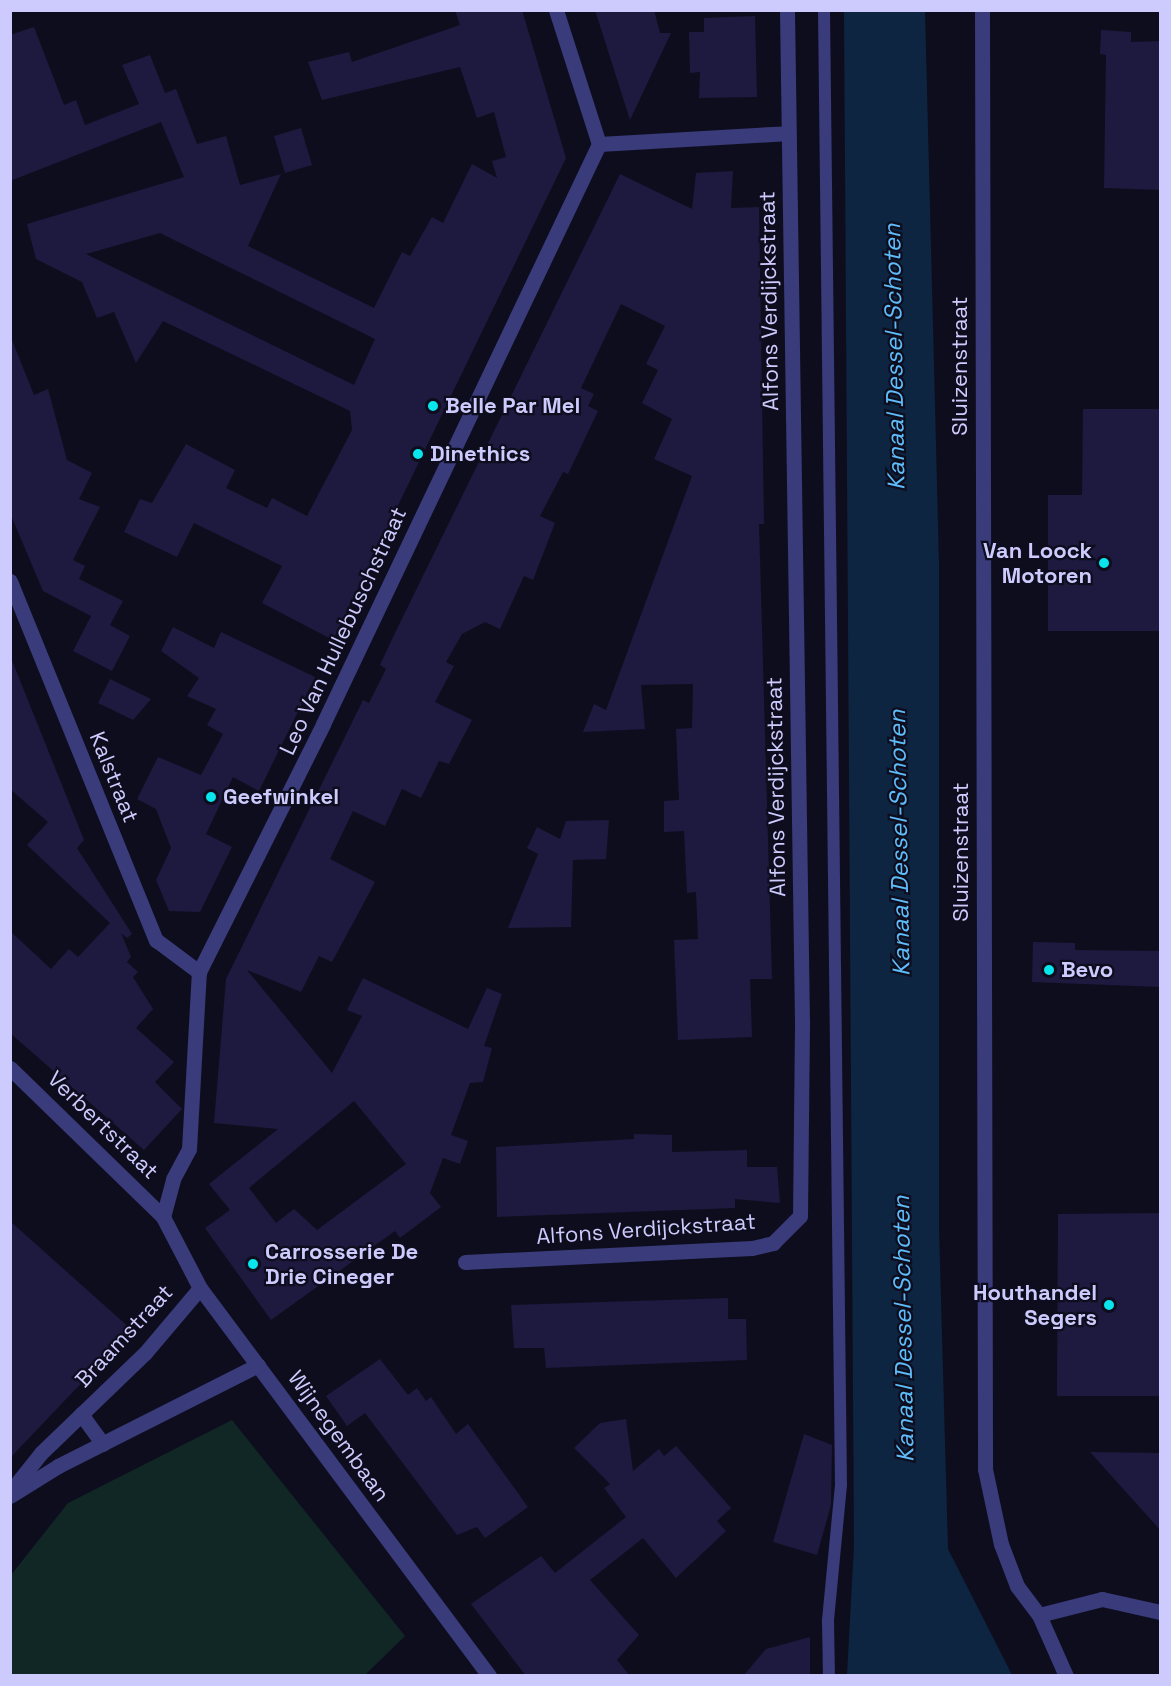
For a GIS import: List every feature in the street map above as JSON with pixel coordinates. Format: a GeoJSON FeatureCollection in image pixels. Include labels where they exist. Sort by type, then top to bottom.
{"type":"FeatureCollection","features":[{"type":"Feature","properties":{"kind":"street"},"geometry":{"type":"LineString","coordinates":[[556,10],[599,144],[788,133]]}},
{"type":"Feature","properties":{"kind":"street","name":"Alfons Verdijckstraat"},"geometry":{"type":"LineString","coordinates":[[465,1262],[752,1248],[773,1243],[800,1216],[802,1022],[787,10]]}},
{"type":"Feature","properties":{"kind":"street","name":"Sluizenstraat"},"geometry":{"type":"LineString","coordinates":[[982,10],[985,1469],[1001,1544],[1017,1586],[1039,1615],[1066,1676]]}},
{"type":"Feature","properties":{"kind":"street","name":"Leo Van Hullebuschstraat"},"geometry":{"type":"LineString","coordinates":[[163,1217],[189,1149],[199,972],[313,745],[599,144]]}},
{"type":"Feature","properties":{"kind":"street","name":"Kalstraat"},"geometry":{"type":"LineString","coordinates":[[10,581],[156,940],[199,972]]}},
{"type":"Feature","properties":{"kind":"street","name":"Verbertstraat"},"geometry":{"type":"LineString","coordinates":[[10,1068],[163,1217]]}},
{"type":"Feature","properties":{"kind":"street","name":"Wijnegembaan"},"geometry":{"type":"LineString","coordinates":[[163,1217],[200,1288],[489,1676]]}},
{"type":"Feature","properties":{"kind":"street","name":"Braamstraat"},"geometry":{"type":"LineString","coordinates":[[10,1494],[81,1414],[145,1353],[200,1288]]}},
{"type":"Feature","properties":{"kind":"street","name":"Braamstraat"},"geometry":{"type":"LineString","coordinates":[[10,1494],[258,1365]]}},
{"type":"Feature","properties":{"kind":"street","name":"Braamstraat"},"geometry":{"type":"LineString","coordinates":[[81,1414],[103,1444]]}},
{"type":"Feature","properties":{"kind":"street"},"geometry":{"type":"LineString","coordinates":[[1039,1615],[1102,1599],[1161,1612]]}},
{"type":"Feature","properties":{"kind":"lane"},"geometry":{"type":"LineString","coordinates":[[824,10],[841,1485],[829,1676]]}},
{"type":"Feature","properties":{"kind":"green space"},"geometry":{"type":"Polygon","coordinates":[[[232,1420],[405,1636],[365,1675],[11,1675],[11,1575],[68,1503],[232,1420]]]}},
{"type":"Feature","properties":{"kind":"water","name":"Kanaal Dessel-Schoten"},"geometry":{"type":"Polygon","coordinates":[[[844,11],[925,11],[939,564],[939,1228],[948,1549],[1012,1675],[847,1675],[854,1546],[844,11]]]}},
{"type":"Feature","properties":{"kind":"building"},"geometry":{"type":"Polygon","coordinates":[[[455,10],[522,10],[566,158],[333,640],[262,603],[282,566],[194,523],[177,557],[124,532],[140,499],[152,503],[186,444],[235,470],[226,488],[267,508],[272,498],[307,516],[352,430],[350,411],[163,321],[136,363],[114,312],[97,318],[82,282],[36,259],[27,224],[184,177],[161,122],[10,181],[10,35],[34,27],[64,105],[76,100],[85,125],[139,104],[122,65],[150,55],[165,93],[176,89],[197,144],[226,136],[240,185],[281,174],[248,246],[374,308],[402,252],[410,256],[432,217],[443,223],[472,164],[497,178],[492,161],[506,157],[494,112],[477,118],[460,67],[322,100],[308,62],[349,52],[352,62],[460,25],[455,10]],[[160,233],[86,254],[354,385],[375,339],[160,233]]]}},
{"type":"Feature","properties":{"kind":"building"},"geometry":{"type":"Polygon","coordinates":[[[595,10],[654,10],[660,33],[671,33],[630,120],[595,10]]]}},
{"type":"Feature","properties":{"kind":"building"},"geometry":{"type":"Polygon","coordinates":[[[755,16],[757,97],[699,98],[700,72],[690,73],[689,32],[704,32],[704,18],[755,16]]]}},
{"type":"Feature","properties":{"kind":"building"},"geometry":{"type":"Polygon","coordinates":[[[1101,30],[1131,32],[1131,42],[1161,41],[1161,190],[1104,188],[1106,55],[1100,54],[1101,30]]]}},
{"type":"Feature","properties":{"kind":"building"},"geometry":{"type":"Polygon","coordinates":[[[301,128],[312,165],[285,173],[274,136],[301,128]]]}},
{"type":"Feature","properties":{"kind":"building"},"geometry":{"type":"Polygon","coordinates":[[[733,171],[731,208],[759,207],[764,524],[759,524],[772,979],[750,979],[752,1037],[678,1040],[674,940],[698,939],[696,892],[687,893],[684,831],[664,832],[664,801],[679,800],[676,729],[692,728],[693,684],[641,685],[645,729],[583,732],[594,704],[606,710],[692,476],[654,459],[672,419],[642,403],[658,370],[646,364],[665,326],[621,304],[581,388],[594,394],[588,406],[598,411],[568,474],[563,472],[540,516],[555,523],[533,580],[524,576],[500,629],[485,622],[462,634],[446,662],[454,666],[435,702],[472,720],[449,764],[439,761],[421,798],[402,789],[385,826],[353,811],[330,859],[375,882],[332,962],[319,956],[301,992],[247,970],[332,1073],[362,1016],[347,1010],[363,978],[468,1029],[487,988],[502,994],[484,1046],[492,1048],[483,1082],[470,1083],[451,1135],[468,1141],[460,1164],[443,1158],[430,1193],[441,1207],[400,1238],[395,1231],[271,1320],[205,1228],[230,1210],[209,1184],[278,1129],[214,1123],[226,979],[363,700],[369,703],[386,669],[380,665],[394,635],[620,174],[692,209],[696,173],[733,171]],[[354,1101],[249,1188],[276,1223],[294,1209],[317,1230],[406,1164],[354,1101]]]}},
{"type":"Feature","properties":{"kind":"building"},"geometry":{"type":"Polygon","coordinates":[[[12,340],[34,395],[48,389],[67,460],[92,473],[79,499],[100,507],[73,560],[85,566],[79,579],[123,601],[110,625],[130,636],[112,671],[73,651],[91,616],[43,591],[10,513],[12,340]]]}},
{"type":"Feature","properties":{"kind":"building","name":"Van Loock Motoren"},"geometry":{"type":"Polygon","coordinates":[[[1083,409],[1161,409],[1161,631],[1048,631],[1048,495],[1082,495],[1083,409]]]}},
{"type":"Feature","properties":{"kind":"building"},"geometry":{"type":"Polygon","coordinates":[[[173,627],[214,648],[221,632],[315,677],[259,791],[233,777],[206,834],[232,847],[200,912],[169,911],[156,880],[171,848],[156,809],[137,799],[158,757],[201,775],[223,734],[207,725],[216,709],[187,696],[199,678],[161,651],[173,627]]]}},
{"type":"Feature","properties":{"kind":"building"},"geometry":{"type":"Polygon","coordinates":[[[11,658],[84,840],[77,848],[132,934],[127,938],[121,933],[131,957],[127,962],[138,972],[133,977],[153,1009],[136,1028],[174,1062],[155,1082],[182,1109],[144,1150],[10,1033],[10,931],[51,969],[69,949],[78,957],[110,923],[27,845],[48,822],[10,789],[11,658]]]}},
{"type":"Feature","properties":{"kind":"building"},"geometry":{"type":"Polygon","coordinates":[[[110,679],[151,699],[133,720],[98,703],[110,679]]]}},
{"type":"Feature","properties":{"kind":"building"},"geometry":{"type":"Polygon","coordinates":[[[609,820],[606,859],[573,860],[571,927],[508,928],[538,854],[527,848],[537,827],[560,839],[566,821],[609,820]]]}},
{"type":"Feature","properties":{"kind":"building"},"geometry":{"type":"Polygon","coordinates":[[[1033,942],[1075,943],[1075,950],[1161,951],[1161,987],[1032,982],[1033,942]]]}},
{"type":"Feature","properties":{"kind":"building"},"geometry":{"type":"Polygon","coordinates":[[[634,1134],[672,1135],[672,1152],[747,1150],[747,1167],[777,1167],[780,1203],[735,1199],[735,1208],[497,1217],[496,1147],[634,1139],[634,1134]]]}},
{"type":"Feature","properties":{"kind":"building","name":"Houthandel Segers"},"geometry":{"type":"Polygon","coordinates":[[[1161,1213],[1161,1396],[1057,1396],[1058,1214],[1161,1213]]]}},
{"type":"Feature","properties":{"kind":"building"},"geometry":{"type":"Polygon","coordinates":[[[10,1221],[132,1330],[10,1458],[10,1221]]]}},
{"type":"Feature","properties":{"kind":"building"},"geometry":{"type":"Polygon","coordinates":[[[728,1298],[728,1319],[746,1319],[747,1360],[546,1368],[544,1348],[514,1348],[511,1305],[728,1298]]]}},
{"type":"Feature","properties":{"kind":"building"},"geometry":{"type":"Polygon","coordinates":[[[380,1359],[408,1395],[417,1388],[426,1401],[431,1397],[456,1434],[468,1424],[528,1507],[485,1538],[477,1527],[457,1535],[365,1413],[347,1426],[326,1396],[380,1359]]]}},
{"type":"Feature","properties":{"kind":"building"},"geometry":{"type":"Polygon","coordinates":[[[626,1419],[633,1471],[659,1449],[664,1456],[676,1446],[731,1508],[717,1521],[726,1531],[676,1578],[643,1538],[590,1580],[639,1635],[617,1660],[630,1676],[526,1676],[471,1604],[541,1556],[555,1573],[626,1517],[604,1488],[610,1484],[574,1448],[600,1423],[626,1419]]]}},
{"type":"Feature","properties":{"kind":"building"},"geometry":{"type":"Polygon","coordinates":[[[804,1434],[832,1445],[831,1505],[817,1555],[773,1542],[804,1434]]]}},
{"type":"Feature","properties":{"kind":"building"},"geometry":{"type":"Polygon","coordinates":[[[1090,1452],[1161,1453],[1161,1531],[1090,1452]]]}},
{"type":"Feature","properties":{"kind":"building"},"geometry":{"type":"Polygon","coordinates":[[[810,1637],[810,1676],[743,1676],[766,1649],[810,1637]]]}},
{"type":"Feature","properties":{"kind":"place","name":"Belle Par Mel"},"geometry":{"type":"Point","coordinates":[433,406]}},
{"type":"Feature","properties":{"kind":"place","name":"Dinethics"},"geometry":{"type":"Point","coordinates":[418,454]}},
{"type":"Feature","properties":{"kind":"place","name":"Van Loock Motoren"},"geometry":{"type":"Point","coordinates":[1104,563]}},
{"type":"Feature","properties":{"kind":"place","name":"Geefwinkel"},"geometry":{"type":"Point","coordinates":[211,797]}},
{"type":"Feature","properties":{"kind":"place","name":"Bevo"},"geometry":{"type":"Point","coordinates":[1049,970]}},
{"type":"Feature","properties":{"kind":"place","name":"Carrosserie De Drie Cineger"},"geometry":{"type":"Point","coordinates":[253,1264]}},
{"type":"Feature","properties":{"kind":"place","name":"Houthandel Segers"},"geometry":{"type":"Point","coordinates":[1109,1305]}}]}
